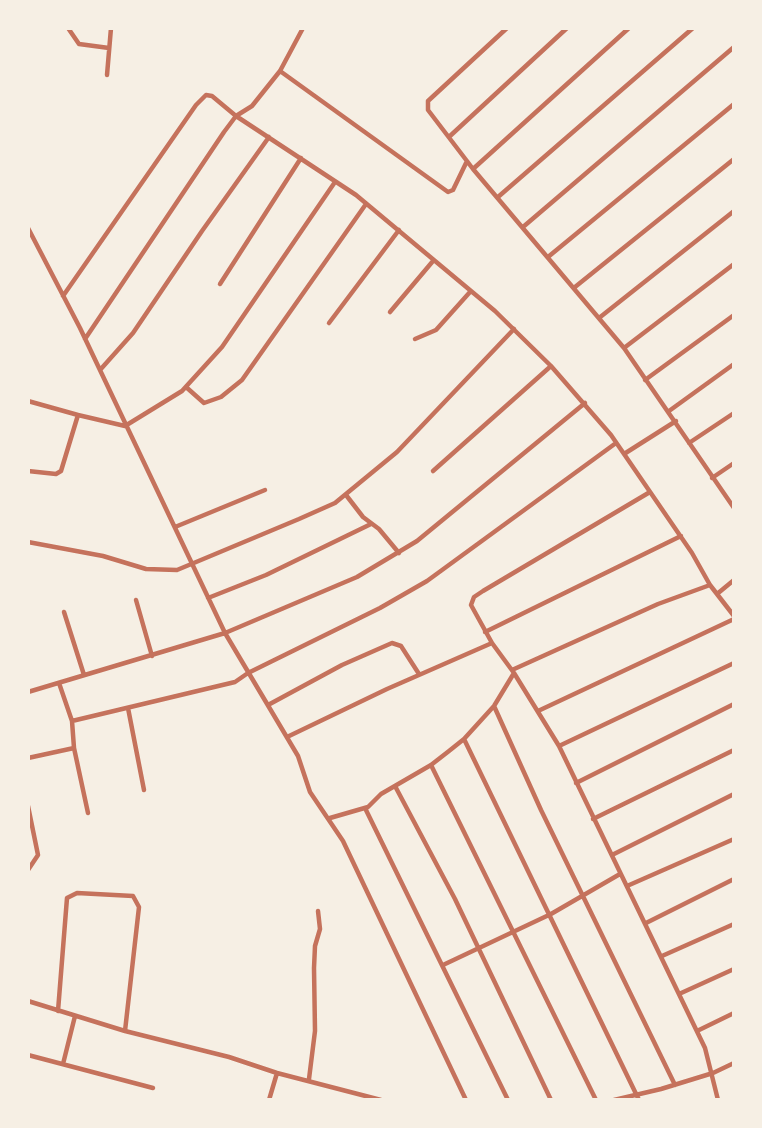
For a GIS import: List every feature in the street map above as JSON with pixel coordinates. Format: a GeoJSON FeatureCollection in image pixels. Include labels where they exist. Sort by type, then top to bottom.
{"type":"FeatureCollection","features":[{"type":"Feature","properties":{"kind":"street"},"geometry":{"type":"LineString","coordinates":[[68,28],[79,44],[109,48]]}},
{"type":"Feature","properties":{"kind":"street"},"geometry":{"type":"LineString","coordinates":[[107,75],[111,28]]}},
{"type":"Feature","properties":{"kind":"street"},"geometry":{"type":"LineString","coordinates":[[85,339],[207,156],[237,116],[252,106],[280,71],[303,28]]}},
{"type":"Feature","properties":{"kind":"street"},"geometry":{"type":"LineString","coordinates":[[507,28],[428,101],[428,110],[473,169],[575,287],[624,348],[734,508]]}},
{"type":"Feature","properties":{"kind":"street"},"geometry":{"type":"LineString","coordinates":[[450,136],[567,28]]}},
{"type":"Feature","properties":{"kind":"street"},"geometry":{"type":"LineString","coordinates":[[473,169],[629,28]]}},
{"type":"Feature","properties":{"kind":"street"},"geometry":{"type":"LineString","coordinates":[[498,197],[693,28]]}},
{"type":"Feature","properties":{"kind":"street"},"geometry":{"type":"LineString","coordinates":[[523,227],[734,47]]}},
{"type":"Feature","properties":{"kind":"street"},"geometry":{"type":"LineString","coordinates":[[280,71],[443,189],[453,190],[467,161]]}},
{"type":"Feature","properties":{"kind":"street"},"geometry":{"type":"LineString","coordinates":[[63,296],[196,105],[206,95],[212,96],[237,116],[366,204],[514,329],[551,366],[616,443],[681,536],[710,585],[734,617],[538,711]]}},
{"type":"Feature","properties":{"kind":"street"},"geometry":{"type":"LineString","coordinates":[[548,257],[734,104]]}},
{"type":"Feature","properties":{"kind":"street"},"geometry":{"type":"LineString","coordinates":[[100,370],[133,333],[269,137]]}},
{"type":"Feature","properties":{"kind":"street"},"geometry":{"type":"LineString","coordinates":[[220,284],[301,158]]}},
{"type":"Feature","properties":{"kind":"street"},"geometry":{"type":"LineString","coordinates":[[575,287],[734,159]]}},
{"type":"Feature","properties":{"kind":"street"},"geometry":{"type":"LineString","coordinates":[[28,400],[125,426],[184,389],[222,347],[335,182]]}},
{"type":"Feature","properties":{"kind":"street"},"geometry":{"type":"LineString","coordinates":[[184,389],[204,403],[221,397],[242,380],[366,204]]}},
{"type":"Feature","properties":{"kind":"street"},"geometry":{"type":"LineString","coordinates":[[599,318],[734,211]]}},
{"type":"Feature","properties":{"kind":"street"},"geometry":{"type":"LineString","coordinates":[[28,228],[85,339],[225,633],[287,737],[300,763],[310,792],[330,818],[466,1100]]}},
{"type":"Feature","properties":{"kind":"street"},"geometry":{"type":"LineString","coordinates":[[329,323],[399,230]]}},
{"type":"Feature","properties":{"kind":"street"},"geometry":{"type":"LineString","coordinates":[[390,312],[433,261]]}},
{"type":"Feature","properties":{"kind":"street"},"geometry":{"type":"LineString","coordinates":[[624,348],[734,264]]}},
{"type":"Feature","properties":{"kind":"street"},"geometry":{"type":"LineString","coordinates":[[415,339],[436,330],[470,292]]}},
{"type":"Feature","properties":{"kind":"street"},"geometry":{"type":"LineString","coordinates":[[645,380],[734,315]]}},
{"type":"Feature","properties":{"kind":"street"},"geometry":{"type":"LineString","coordinates":[[28,542],[161,571],[193,565],[335,503],[398,452],[514,329]]}},
{"type":"Feature","properties":{"kind":"street"},"geometry":{"type":"LineString","coordinates":[[669,411],[734,364]]}},
{"type":"Feature","properties":{"kind":"street"},"geometry":{"type":"LineString","coordinates":[[433,471],[551,366]]}},
{"type":"Feature","properties":{"kind":"street"},"geometry":{"type":"LineString","coordinates":[[28,692],[225,633],[357,577],[399,553],[585,404]]}},
{"type":"Feature","properties":{"kind":"street"},"geometry":{"type":"LineString","coordinates":[[690,443],[734,413]]}},
{"type":"Feature","properties":{"kind":"street"},"geometry":{"type":"LineString","coordinates":[[28,471],[56,474],[61,471],[78,415]]}},
{"type":"Feature","properties":{"kind":"street"},"geometry":{"type":"LineString","coordinates":[[624,454],[676,421]]}},
{"type":"Feature","properties":{"kind":"street"},"geometry":{"type":"LineString","coordinates":[[72,721],[235,682],[248,673],[380,608],[427,581],[616,443]]}},
{"type":"Feature","properties":{"kind":"street"},"geometry":{"type":"LineString","coordinates":[[712,478],[734,463]]}},
{"type":"Feature","properties":{"kind":"street"},"geometry":{"type":"LineString","coordinates":[[175,527],[265,490]]}},
{"type":"Feature","properties":{"kind":"street"},"geometry":{"type":"LineString","coordinates":[[650,492],[483,591],[474,597],[471,605],[485,632],[513,671],[560,746],[593,819],[697,1031],[713,1073],[718,1100]]}},
{"type":"Feature","properties":{"kind":"street"},"geometry":{"type":"LineString","coordinates":[[346,495],[399,553]]}},
{"type":"Feature","properties":{"kind":"street"},"geometry":{"type":"LineString","coordinates":[[208,598],[266,575],[371,524]]}},
{"type":"Feature","properties":{"kind":"street"},"geometry":{"type":"LineString","coordinates":[[485,632],[681,536]]}},
{"type":"Feature","properties":{"kind":"street"},"geometry":{"type":"LineString","coordinates":[[717,594],[734,580]]}},
{"type":"Feature","properties":{"kind":"street"},"geometry":{"type":"LineString","coordinates":[[330,818],[365,808],[395,786],[431,765],[464,740],[494,706],[513,671],[658,604],[710,585]]}},
{"type":"Feature","properties":{"kind":"street"},"geometry":{"type":"LineString","coordinates":[[136,600],[152,656]]}},
{"type":"Feature","properties":{"kind":"street"},"geometry":{"type":"LineString","coordinates":[[64,612],[84,675]]}},
{"type":"Feature","properties":{"kind":"street"},"geometry":{"type":"LineString","coordinates":[[268,705],[342,665],[392,643],[401,646],[419,674]]}},
{"type":"Feature","properties":{"kind":"street"},"geometry":{"type":"LineString","coordinates":[[287,737],[419,674],[492,643]]}},
{"type":"Feature","properties":{"kind":"street"},"geometry":{"type":"LineString","coordinates":[[560,746],[734,663]]}},
{"type":"Feature","properties":{"kind":"street"},"geometry":{"type":"LineString","coordinates":[[59,683],[72,721],[74,748],[88,813]]}},
{"type":"Feature","properties":{"kind":"street"},"geometry":{"type":"LineString","coordinates":[[576,783],[734,705]]}},
{"type":"Feature","properties":{"kind":"street"},"geometry":{"type":"LineString","coordinates":[[494,706],[675,1085]]}},
{"type":"Feature","properties":{"kind":"street"},"geometry":{"type":"LineString","coordinates":[[128,708],[144,790]]}},
{"type":"Feature","properties":{"kind":"street"},"geometry":{"type":"LineString","coordinates":[[464,740],[639,1098]]}},
{"type":"Feature","properties":{"kind":"street"},"geometry":{"type":"LineString","coordinates":[[28,758],[74,748]]}},
{"type":"Feature","properties":{"kind":"street"},"geometry":{"type":"LineString","coordinates":[[593,819],[734,750]]}},
{"type":"Feature","properties":{"kind":"street"},"geometry":{"type":"LineString","coordinates":[[431,765],[596,1100]]}},
{"type":"Feature","properties":{"kind":"street"},"geometry":{"type":"LineString","coordinates":[[395,786],[479,948],[551,1100]]}},
{"type":"Feature","properties":{"kind":"street"},"geometry":{"type":"LineString","coordinates":[[612,855],[734,794]]}},
{"type":"Feature","properties":{"kind":"street"},"geometry":{"type":"LineString","coordinates":[[28,806],[38,855],[28,870]]}},
{"type":"Feature","properties":{"kind":"street"},"geometry":{"type":"LineString","coordinates":[[365,808],[508,1100]]}},
{"type":"Feature","properties":{"kind":"street"},"geometry":{"type":"LineString","coordinates":[[627,886],[734,839]]}},
{"type":"Feature","properties":{"kind":"street"},"geometry":{"type":"LineString","coordinates":[[443,965],[551,914],[620,874]]}},
{"type":"Feature","properties":{"kind":"street"},"geometry":{"type":"LineString","coordinates":[[646,923],[734,879]]}},
{"type":"Feature","properties":{"kind":"street"},"geometry":{"type":"LineString","coordinates":[[58,1011],[67,898],[77,893],[125,893],[133,896],[139,908],[125,1031]]}},
{"type":"Feature","properties":{"kind":"street"},"geometry":{"type":"LineString","coordinates":[[309,1079],[315,1031],[314,968],[315,946],[320,929],[318,911]]}},
{"type":"Feature","properties":{"kind":"street"},"geometry":{"type":"LineString","coordinates":[[662,956],[734,924]]}},
{"type":"Feature","properties":{"kind":"street"},"geometry":{"type":"LineString","coordinates":[[679,994],[734,969]]}},
{"type":"Feature","properties":{"kind":"street"},"geometry":{"type":"LineString","coordinates":[[28,1001],[125,1031],[229,1057],[277,1073],[309,1079],[381,1100]]}},
{"type":"Feature","properties":{"kind":"street"},"geometry":{"type":"LineString","coordinates":[[697,1031],[734,1013]]}},
{"type":"Feature","properties":{"kind":"street"},"geometry":{"type":"LineString","coordinates":[[63,1064],[75,1016]]}},
{"type":"Feature","properties":{"kind":"street"},"geometry":{"type":"LineString","coordinates":[[28,1055],[153,1088]]}},
{"type":"Feature","properties":{"kind":"street"},"geometry":{"type":"LineString","coordinates":[[614,1100],[639,1098],[734,1064]]}},
{"type":"Feature","properties":{"kind":"street"},"geometry":{"type":"LineString","coordinates":[[268,1100],[277,1073]]}}]}
